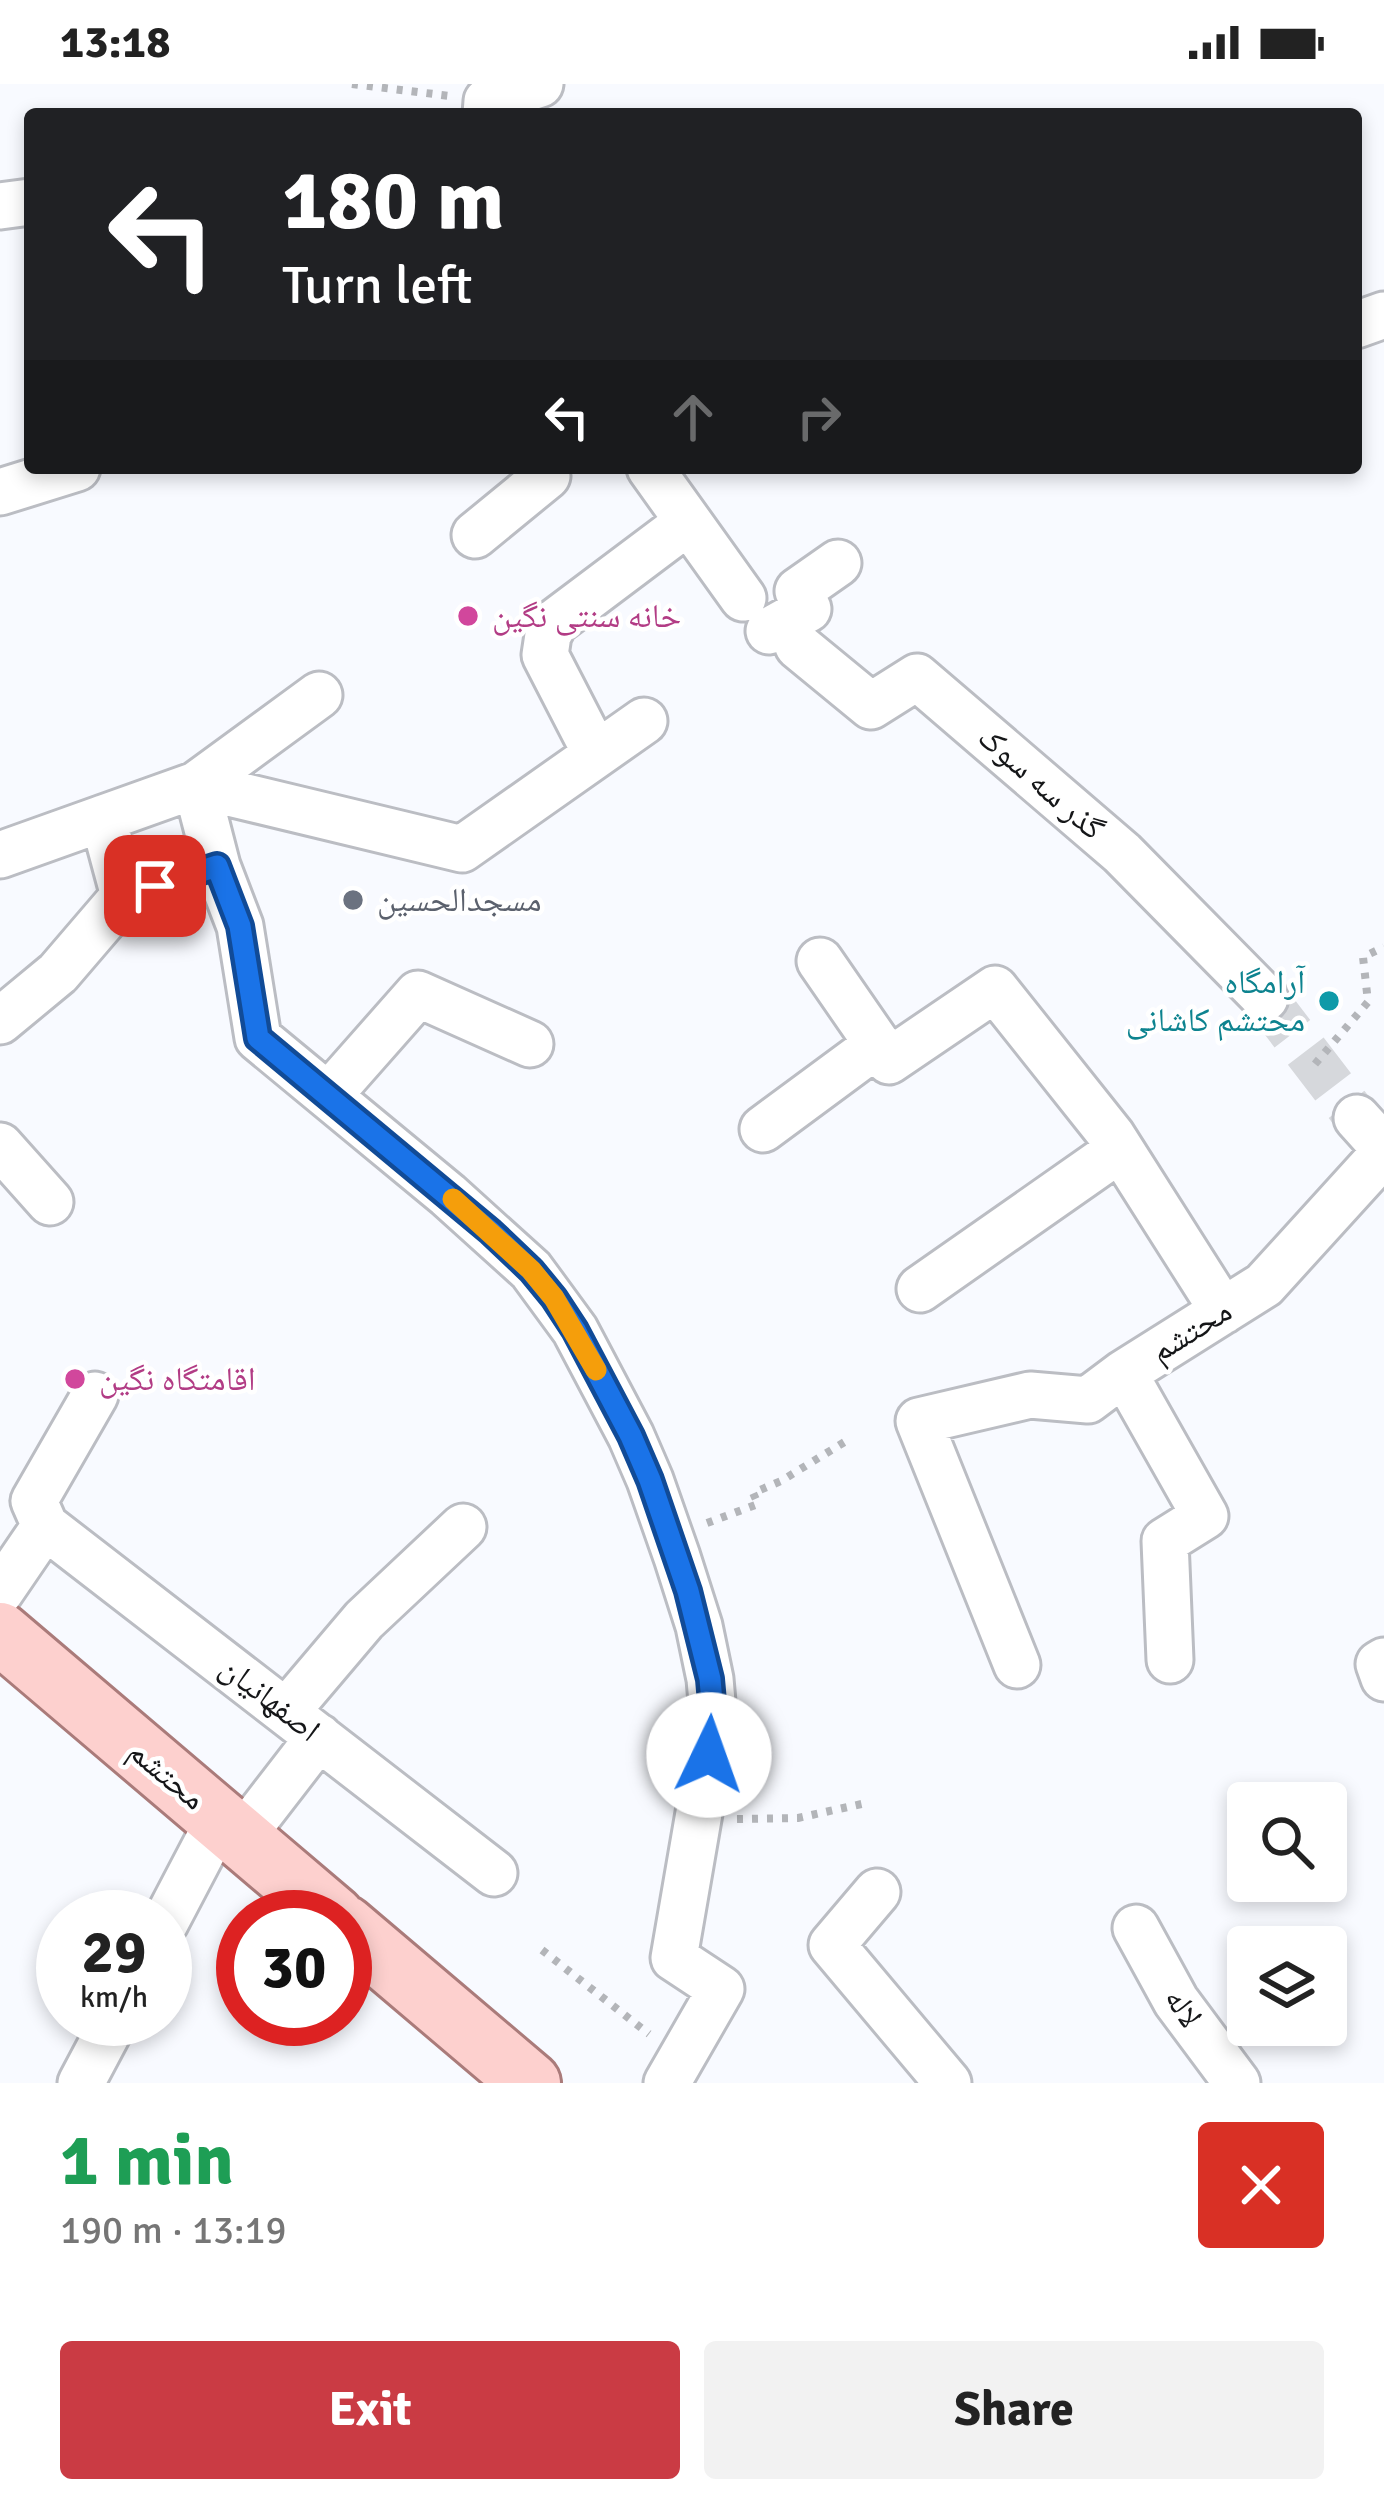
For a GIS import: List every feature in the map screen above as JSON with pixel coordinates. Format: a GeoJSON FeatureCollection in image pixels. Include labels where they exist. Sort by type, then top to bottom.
{"type":"FeatureCollection","features":[{"type":"Feature","properties":{"kind":"main road","name":"محتشم"},"geometry":{"type":"LineString","coordinates":[[0,1634],[302,1890]]}},
{"type":"Feature","properties":{"kind":"main road"},"geometry":{"type":"LineString","coordinates":[[372,1950],[530,2083]]}},
{"type":"Feature","properties":{"kind":"street"},"geometry":{"type":"LineString","coordinates":[[487,107],[539,84]]}},
{"type":"Feature","properties":{"kind":"street"},"geometry":{"type":"LineString","coordinates":[[0,492],[57,474]]}},
{"type":"Feature","properties":{"kind":"street"},"geometry":{"type":"LineString","coordinates":[[475,535],[547,474]]}},
{"type":"Feature","properties":{"kind":"street","name":"گذر سه سوک"},"geometry":{"type":"LineString","coordinates":[[654,474],[770,625],[872,706],[917,677],[1123,853],[1265,998]]}},
{"type":"Feature","properties":{"kind":"street"},"geometry":{"type":"LineString","coordinates":[[596,754],[545,655],[548,635],[555,622],[688,521]]}},
{"type":"Feature","properties":{"kind":"street"},"geometry":{"type":"LineString","coordinates":[[770,625],[808,609],[798,591],[838,563]]}},
{"type":"Feature","properties":{"kind":"street"},"geometry":{"type":"LineString","coordinates":[[0,854],[196,785],[319,695]]}},
{"type":"Feature","properties":{"kind":"street"},"geometry":{"type":"LineString","coordinates":[[196,785],[462,849],[644,722]]}},
{"type":"Feature","properties":{"kind":"street"},"geometry":{"type":"LineString","coordinates":[[196,785],[217,866],[240,926],[258,1038],[531,1270],[575,1330],[631,1436],[670,1536],[699,1626],[712,1702],[709,1755],[674,1958],[721,1989],[674,2071]]}},
{"type":"Feature","properties":{"kind":"street"},"geometry":{"type":"LineString","coordinates":[[103,818],[124,896]]}},
{"type":"Feature","properties":{"kind":"street"},"geometry":{"type":"LineString","coordinates":[[0,1021],[58,973],[124,896],[217,866]]}},
{"type":"Feature","properties":{"kind":"street"},"geometry":{"type":"LineString","coordinates":[[820,961],[890,1061],[995,989],[1120,1149],[1222,1311]]}},
{"type":"Feature","properties":{"kind":"street"},"geometry":{"type":"LineString","coordinates":[[328,1096],[418,994],[530,1044]]}},
{"type":"Feature","properties":{"kind":"street"},"geometry":{"type":"LineString","coordinates":[[763,1129],[878,1044]]}},
{"type":"Feature","properties":{"kind":"street","name":"محتشم"},"geometry":{"type":"LineString","coordinates":[[1170,1660],[1165,1541],[1204,1516],[1124,1373],[1264,1286],[1375,1139]]}},
{"type":"Feature","properties":{"kind":"street"},"geometry":{"type":"LineString","coordinates":[[0,1146],[50,1202]]}},
{"type":"Feature","properties":{"kind":"street"},"geometry":{"type":"LineString","coordinates":[[920,1289],[1120,1149]]}},
{"type":"Feature","properties":{"kind":"street"},"geometry":{"type":"LineString","coordinates":[[1017,1665],[919,1421],[1030,1395],[1088,1400],[1124,1373]]}},
{"type":"Feature","properties":{"kind":"street"},"geometry":{"type":"LineString","coordinates":[[0,1592],[45,1526],[34,1501],[95,1395]]}},
{"type":"Feature","properties":{"kind":"street","name":"اصفهانیان"},"geometry":{"type":"LineString","coordinates":[[45,1526],[494,1873]]}},
{"type":"Feature","properties":{"kind":"street"},"geometry":{"type":"LineString","coordinates":[[188,1890],[303,1725],[364,1620],[463,1527]]}},
{"type":"Feature","properties":{"kind":"street"},"geometry":{"type":"LineString","coordinates":[[1384,1661],[1379,1664],[1384,1678]]}},
{"type":"Feature","properties":{"kind":"street"},"geometry":{"type":"LineString","coordinates":[[877,1892],[832,1945],[947,2083]]}},
{"type":"Feature","properties":{"kind":"street","name":"لاله"},"geometry":{"type":"LineString","coordinates":[[1136,1928],[1176,2001],[1237,2083]]}},
{"type":"Feature","properties":{"kind":"street"},"geometry":{"type":"LineString","coordinates":[[81,2083],[101,2046]]}},
{"type":"Feature","properties":{"kind":"path"},"geometry":{"type":"LineString","coordinates":[[352,84],[487,107]]}},
{"type":"Feature","properties":{"kind":"path"},"geometry":{"type":"LineString","coordinates":[[1316,1064],[1368,1002],[1363,957],[1384,947]]}},
{"type":"Feature","properties":{"kind":"path"},"geometry":{"type":"LineString","coordinates":[[670,1536],[758,1504],[753,1493],[851,1438]]}},
{"type":"Feature","properties":{"kind":"path"},"geometry":{"type":"LineString","coordinates":[[698,1820],[798,1818],[866,1803]]}},
{"type":"Feature","properties":{"kind":"path"},"geometry":{"type":"LineString","coordinates":[[542,1950],[674,2071]]}},
{"type":"Feature","properties":{"kind":"tunnel"},"geometry":{"type":"LineString","coordinates":[[1265,998],[1357,1118]]}},
{"type":"Feature","properties":{"kind":"slow traffic"},"geometry":{"type":"LineString","coordinates":[[453,1199],[531,1270],[575,1330],[596,1370]]}},
{"type":"Feature","properties":{"kind":"place","name":"خانه سنتی نگین"},"geometry":{"type":"Point","coordinates":[468,616]}},
{"type":"Feature","properties":{"kind":"place","name":"مسجدالحسین"},"geometry":{"type":"Point","coordinates":[353,900]}},
{"type":"Feature","properties":{"kind":"place","name":"آرامگاه محتشم کاشانی"},"geometry":{"type":"Point","coordinates":[1329,1001]}},
{"type":"Feature","properties":{"kind":"place","name":"اقامتگاه نگین"},"geometry":{"type":"Point","coordinates":[75,1379]}},
{"type":"Feature","properties":{"kind":"route"},"geometry":{"type":"LineString","coordinates":[[155,886],[217,866],[240,926],[258,1038],[491,1232],[531,1270],[575,1330],[631,1436],[688,1591],[710,1679],[709,1755]]}}]}
